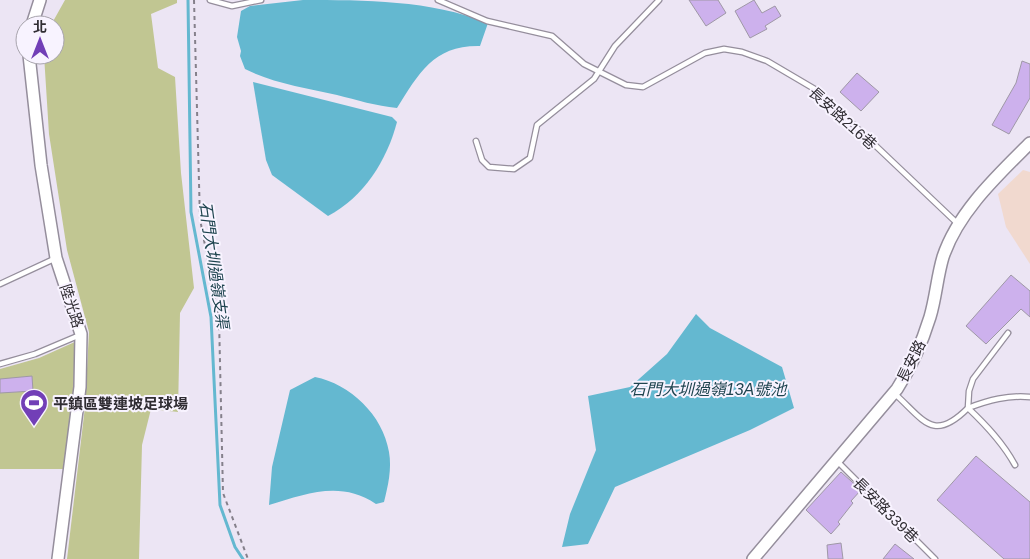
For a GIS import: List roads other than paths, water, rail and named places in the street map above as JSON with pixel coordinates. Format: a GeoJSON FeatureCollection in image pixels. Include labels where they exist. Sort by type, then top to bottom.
{"type":"FeatureCollection","features":[{"type":"Feature","properties":{"kind":"street"},"geometry":{"type":"LineString","coordinates":[[35,15],[40,0]]}},
{"type":"Feature","properties":{"kind":"street","name":"陸光路"},"geometry":{"type":"LineString","coordinates":[[30,65],[41,165],[56,258],[81,334],[80,387],[58,559]]}},
{"type":"Feature","properties":{"kind":"street","name":"長安路"},"geometry":{"type":"LineString","coordinates":[[753,559],[894,393],[913,365],[930,316],[944,257],[959,225],[984,190],[1030,143]]}},
{"type":"Feature","properties":{"kind":"lane"},"geometry":{"type":"LineString","coordinates":[[210,0],[232,6],[261,0]]}},
{"type":"Feature","properties":{"kind":"lane","name":"長安路216巷"},"geometry":{"type":"LineString","coordinates":[[438,0],[488,21],[552,36],[584,64],[626,85],[643,86],[705,53],[724,49],[742,52],[767,61],[818,91],[959,225]]}},
{"type":"Feature","properties":{"kind":"lane"},"geometry":{"type":"LineString","coordinates":[[476,141],[482,160],[489,167],[514,170],[530,158],[537,125],[587,85],[615,46],[659,0]]}},
{"type":"Feature","properties":{"kind":"lane"},"geometry":{"type":"LineString","coordinates":[[0,284],[56,258]]}},
{"type":"Feature","properties":{"kind":"lane"},"geometry":{"type":"LineString","coordinates":[[1008,332],[973,379],[968,391],[968,408],[994,435],[1015,465]]}},
{"type":"Feature","properties":{"kind":"lane"},"geometry":{"type":"LineString","coordinates":[[0,364],[35,354],[81,334]]}},
{"type":"Feature","properties":{"kind":"lane"},"geometry":{"type":"LineString","coordinates":[[894,393],[928,425],[941,427],[957,420],[968,408],[987,401],[1030,397]]}},
{"type":"Feature","properties":{"kind":"lane","name":"長安路339巷"},"geometry":{"type":"LineString","coordinates":[[837,461],[936,559]]}},
{"type":"Feature","properties":{"kind":"water"},"geometry":{"type":"Polygon","coordinates":[[[303,0],[397,3],[466,15],[488,23],[480,46],[451,50],[439,56],[421,73],[397,108],[290,85],[245,69],[240,56],[241,51],[237,37],[241,11],[250,6],[303,0]]]}},
{"type":"Feature","properties":{"kind":"water"},"geometry":{"type":"Polygon","coordinates":[[[253,82],[392,117],[397,122],[393,136],[380,163],[353,199],[328,216],[272,175],[266,160],[253,82]]]}},
{"type":"Feature","properties":{"kind":"water","name":"石門大圳過嶺13A號池"},"geometry":{"type":"Polygon","coordinates":[[[696,314],[710,328],[782,367],[794,408],[750,430],[615,487],[588,544],[562,547],[570,514],[596,450],[588,396],[630,387],[667,354],[696,314]]]}},
{"type":"Feature","properties":{"kind":"water"},"geometry":{"type":"Polygon","coordinates":[[[315,377],[340,386],[352,394],[363,403],[380,426],[386,438],[390,458],[389,477],[384,502],[376,504],[349,492],[323,491],[269,505],[272,467],[290,390],[315,377]]]}},
{"type":"Feature","properties":{"kind":"waterway","name":"石門大圳過嶺支渠"},"geometry":{"type":"LineString","coordinates":[[188,0],[191,212],[211,317],[220,505],[235,547],[243,559]]}},
{"type":"Feature","properties":{"kind":"place","name":"平鎮區雙連坡足球場"},"geometry":{"type":"Point","coordinates":[34,427]}}]}
